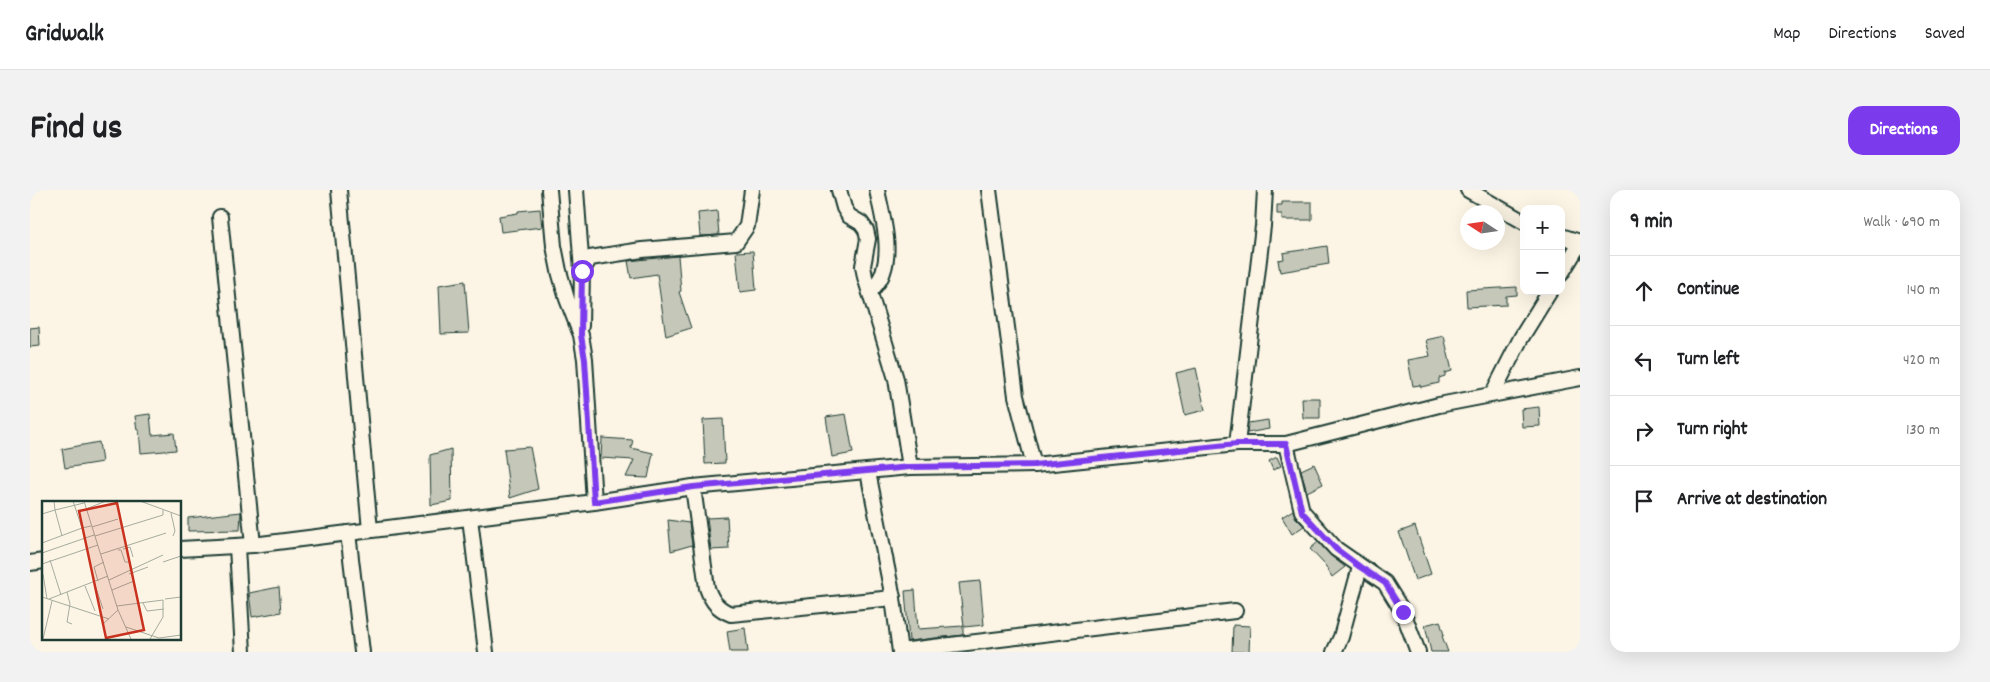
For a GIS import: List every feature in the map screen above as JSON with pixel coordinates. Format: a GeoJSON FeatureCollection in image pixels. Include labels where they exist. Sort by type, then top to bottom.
{"type":"FeatureCollection","features":[{"type":"Feature","properties":{"kind":"street"},"geometry":{"type":"LineString","coordinates":[[339,190],[370,530]]}},
{"type":"Feature","properties":{"kind":"street"},"geometry":{"type":"LineString","coordinates":[[550,190],[554,246],[559,271],[567,299],[581,335]]}},
{"type":"Feature","properties":{"kind":"street"},"geometry":{"type":"LineString","coordinates":[[576,190],[582,271],[581,335],[585,360],[594,502]]}},
{"type":"Feature","properties":{"kind":"street"},"geometry":{"type":"LineString","coordinates":[[582,271],[590,258],[611,254],[736,242],[747,226],[752,190]]}},
{"type":"Feature","properties":{"kind":"street"},"geometry":{"type":"LineString","coordinates":[[839,190],[844,208],[849,216],[862,224],[866,230],[868,239],[863,266],[896,379],[910,467]]}},
{"type":"Feature","properties":{"kind":"street"},"geometry":{"type":"LineString","coordinates":[[870,292],[881,278],[886,251],[883,220],[877,190]]}},
{"type":"Feature","properties":{"kind":"street"},"geometry":{"type":"LineString","coordinates":[[989,190],[1016,396],[1034,465]]}},
{"type":"Feature","properties":{"kind":"street"},"geometry":{"type":"LineString","coordinates":[[1237,444],[1263,226],[1265,190]]}},
{"type":"Feature","properties":{"kind":"street"},"geometry":{"type":"LineString","coordinates":[[1468,190],[1520,220]]}},
{"type":"Feature","properties":{"kind":"street"},"geometry":{"type":"LineString","coordinates":[[220,217],[254,545]]}},
{"type":"Feature","properties":{"kind":"street"},"geometry":{"type":"LineString","coordinates":[[1565,237],[1580,242],[1565,267]]}},
{"type":"Feature","properties":{"kind":"street"},"geometry":{"type":"LineString","coordinates":[[1493,393],[1521,338],[1548,295]]}},
{"type":"Feature","properties":{"kind":"street"},"geometry":{"type":"LineString","coordinates":[[181,549],[254,545],[594,502],[693,487],[910,467],[1034,465],[1237,444],[1286,444],[1438,405],[1493,393],[1580,378]]}},
{"type":"Feature","properties":{"kind":"street"},"geometry":{"type":"LineString","coordinates":[[1286,444],[1302,512],[1336,549],[1385,583],[1403,612],[1418,652]]}},
{"type":"Feature","properties":{"kind":"street"},"geometry":{"type":"LineString","coordinates":[[868,472],[893,598],[900,652],[1235,612]]}},
{"type":"Feature","properties":{"kind":"street"},"geometry":{"type":"LineString","coordinates":[[693,487],[707,588],[711,600],[720,610],[732,614],[893,598]]}},
{"type":"Feature","properties":{"kind":"street"},"geometry":{"type":"LineString","coordinates":[[470,518],[486,652]]}},
{"type":"Feature","properties":{"kind":"street"},"geometry":{"type":"LineString","coordinates":[[348,533],[362,652]]}},
{"type":"Feature","properties":{"kind":"street"},"geometry":{"type":"LineString","coordinates":[[237,547],[243,652]]}},
{"type":"Feature","properties":{"kind":"street"},"geometry":{"type":"LineString","coordinates":[[1334,652],[1341,637],[1360,567]]}},
{"type":"Feature","properties":{"kind":"building"},"geometry":{"type":"Polygon","coordinates":[[[1282,202],[1312,202],[1312,220],[1282,220],[1282,214],[1277,214],[1277,205],[1282,205],[1282,202]]]}},
{"type":"Feature","properties":{"kind":"building"},"geometry":{"type":"Polygon","coordinates":[[[540,209],[542,227],[501,232],[499,216],[518,213],[518,211],[540,209]]]}},
{"type":"Feature","properties":{"kind":"building"},"geometry":{"type":"Polygon","coordinates":[[[717,211],[719,235],[700,236],[698,213],[717,211]]]}},
{"type":"Feature","properties":{"kind":"building"},"geometry":{"type":"Polygon","coordinates":[[[1327,246],[1329,264],[1280,272],[1278,260],[1284,259],[1283,253],[1327,246]]]}},
{"type":"Feature","properties":{"kind":"building"},"geometry":{"type":"Polygon","coordinates":[[[753,251],[756,290],[740,292],[736,252],[753,251]]]}},
{"type":"Feature","properties":{"kind":"building"},"geometry":{"type":"Polygon","coordinates":[[[678,256],[681,291],[679,292],[691,328],[666,336],[657,274],[631,278],[628,261],[678,256]]]}},
{"type":"Feature","properties":{"kind":"building"},"geometry":{"type":"Polygon","coordinates":[[[465,281],[469,333],[441,334],[439,285],[465,281]]]}},
{"type":"Feature","properties":{"kind":"building"},"geometry":{"type":"Polygon","coordinates":[[[1517,287],[1517,295],[1506,296],[1506,305],[1467,307],[1466,290],[1517,287]]]}},
{"type":"Feature","properties":{"kind":"building"},"geometry":{"type":"Polygon","coordinates":[[[39,327],[40,346],[30,347],[30,328],[39,327]]]}},
{"type":"Feature","properties":{"kind":"building"},"geometry":{"type":"Polygon","coordinates":[[[1444,336],[1452,371],[1445,373],[1445,376],[1439,378],[1439,383],[1421,387],[1420,385],[1413,386],[1408,360],[1430,356],[1426,340],[1444,336]]]}},
{"type":"Feature","properties":{"kind":"building"},"geometry":{"type":"Polygon","coordinates":[[[1196,368],[1205,410],[1185,415],[1176,373],[1196,368]]]}},
{"type":"Feature","properties":{"kind":"building"},"geometry":{"type":"Polygon","coordinates":[[[1302,398],[1320,398],[1320,418],[1303,418],[1302,398]]]}},
{"type":"Feature","properties":{"kind":"building"},"geometry":{"type":"Polygon","coordinates":[[[1539,407],[1540,426],[1522,427],[1521,409],[1539,407]]]}},
{"type":"Feature","properties":{"kind":"building"},"geometry":{"type":"Polygon","coordinates":[[[150,414],[152,435],[174,433],[176,450],[141,453],[139,430],[137,430],[135,416],[150,414]]]}},
{"type":"Feature","properties":{"kind":"building"},"geometry":{"type":"Polygon","coordinates":[[[846,414],[853,453],[832,457],[826,417],[846,414]]]}},
{"type":"Feature","properties":{"kind":"building"},"geometry":{"type":"Polygon","coordinates":[[[723,419],[725,463],[705,464],[703,420],[723,419]]]}},
{"type":"Feature","properties":{"kind":"building"},"geometry":{"type":"Polygon","coordinates":[[[1268,420],[1269,429],[1247,433],[1248,423],[1268,420]]]}},
{"type":"Feature","properties":{"kind":"building"},"geometry":{"type":"Polygon","coordinates":[[[602,438],[633,440],[631,448],[653,453],[648,478],[626,477],[634,460],[601,458],[602,438]]]}},
{"type":"Feature","properties":{"kind":"building"},"geometry":{"type":"Polygon","coordinates":[[[99,442],[102,462],[65,468],[62,449],[99,442]]]}},
{"type":"Feature","properties":{"kind":"building"},"geometry":{"type":"Polygon","coordinates":[[[530,447],[538,489],[510,498],[504,449],[530,447]]]}},
{"type":"Feature","properties":{"kind":"building"},"geometry":{"type":"Polygon","coordinates":[[[451,449],[452,501],[431,505],[430,455],[451,449]]]}},
{"type":"Feature","properties":{"kind":"building"},"geometry":{"type":"Polygon","coordinates":[[[1277,457],[1281,466],[1273,470],[1269,461],[1277,457]]]}},
{"type":"Feature","properties":{"kind":"building"},"geometry":{"type":"Polygon","coordinates":[[[1314,464],[1323,484],[1307,492],[1301,470],[1314,464]]]}},
{"type":"Feature","properties":{"kind":"building"},"geometry":{"type":"Polygon","coordinates":[[[1293,510],[1295,517],[1304,526],[1292,534],[1282,517],[1293,510]]]}},
{"type":"Feature","properties":{"kind":"building"},"geometry":{"type":"Polygon","coordinates":[[[241,512],[240,530],[188,531],[188,518],[241,512]]]}},
{"type":"Feature","properties":{"kind":"building"},"geometry":{"type":"Polygon","coordinates":[[[727,517],[729,549],[711,550],[707,518],[727,517]]]}},
{"type":"Feature","properties":{"kind":"building"},"geometry":{"type":"Polygon","coordinates":[[[668,520],[689,523],[692,545],[671,551],[668,520]]]}},
{"type":"Feature","properties":{"kind":"building"},"geometry":{"type":"Polygon","coordinates":[[[1415,526],[1431,574],[1415,580],[1399,532],[1415,526]]]}},
{"type":"Feature","properties":{"kind":"building"},"geometry":{"type":"Polygon","coordinates":[[[1318,542],[1345,567],[1332,577],[1325,565],[1310,549],[1318,542]]]}},
{"type":"Feature","properties":{"kind":"building"},"geometry":{"type":"Polygon","coordinates":[[[980,581],[984,625],[964,627],[959,583],[980,581]]]}},
{"type":"Feature","properties":{"kind":"building"},"geometry":{"type":"Polygon","coordinates":[[[279,587],[281,612],[252,617],[249,593],[279,587]]]}},
{"type":"Feature","properties":{"kind":"building"},"geometry":{"type":"Polygon","coordinates":[[[915,590],[918,629],[963,626],[963,635],[909,641],[905,591],[915,590]]]}},
{"type":"Feature","properties":{"kind":"building"},"geometry":{"type":"Polygon","coordinates":[[[1440,621],[1444,635],[1442,636],[1448,652],[1431,652],[1425,625],[1440,621]]]}},
{"type":"Feature","properties":{"kind":"building"},"geometry":{"type":"Polygon","coordinates":[[[1233,625],[1250,626],[1249,652],[1232,652],[1233,625]]]}},
{"type":"Feature","properties":{"kind":"building"},"geometry":{"type":"Polygon","coordinates":[[[745,628],[748,652],[730,652],[727,631],[745,628]]]}},
{"type":"Feature","properties":{"kind":"route"},"geometry":{"type":"LineString","coordinates":[[582,271],[581,335],[585,360],[594,502],[693,487],[910,467],[1034,465],[1237,444],[1286,444],[1302,512],[1336,549],[1385,583],[1403,612]]}}]}
